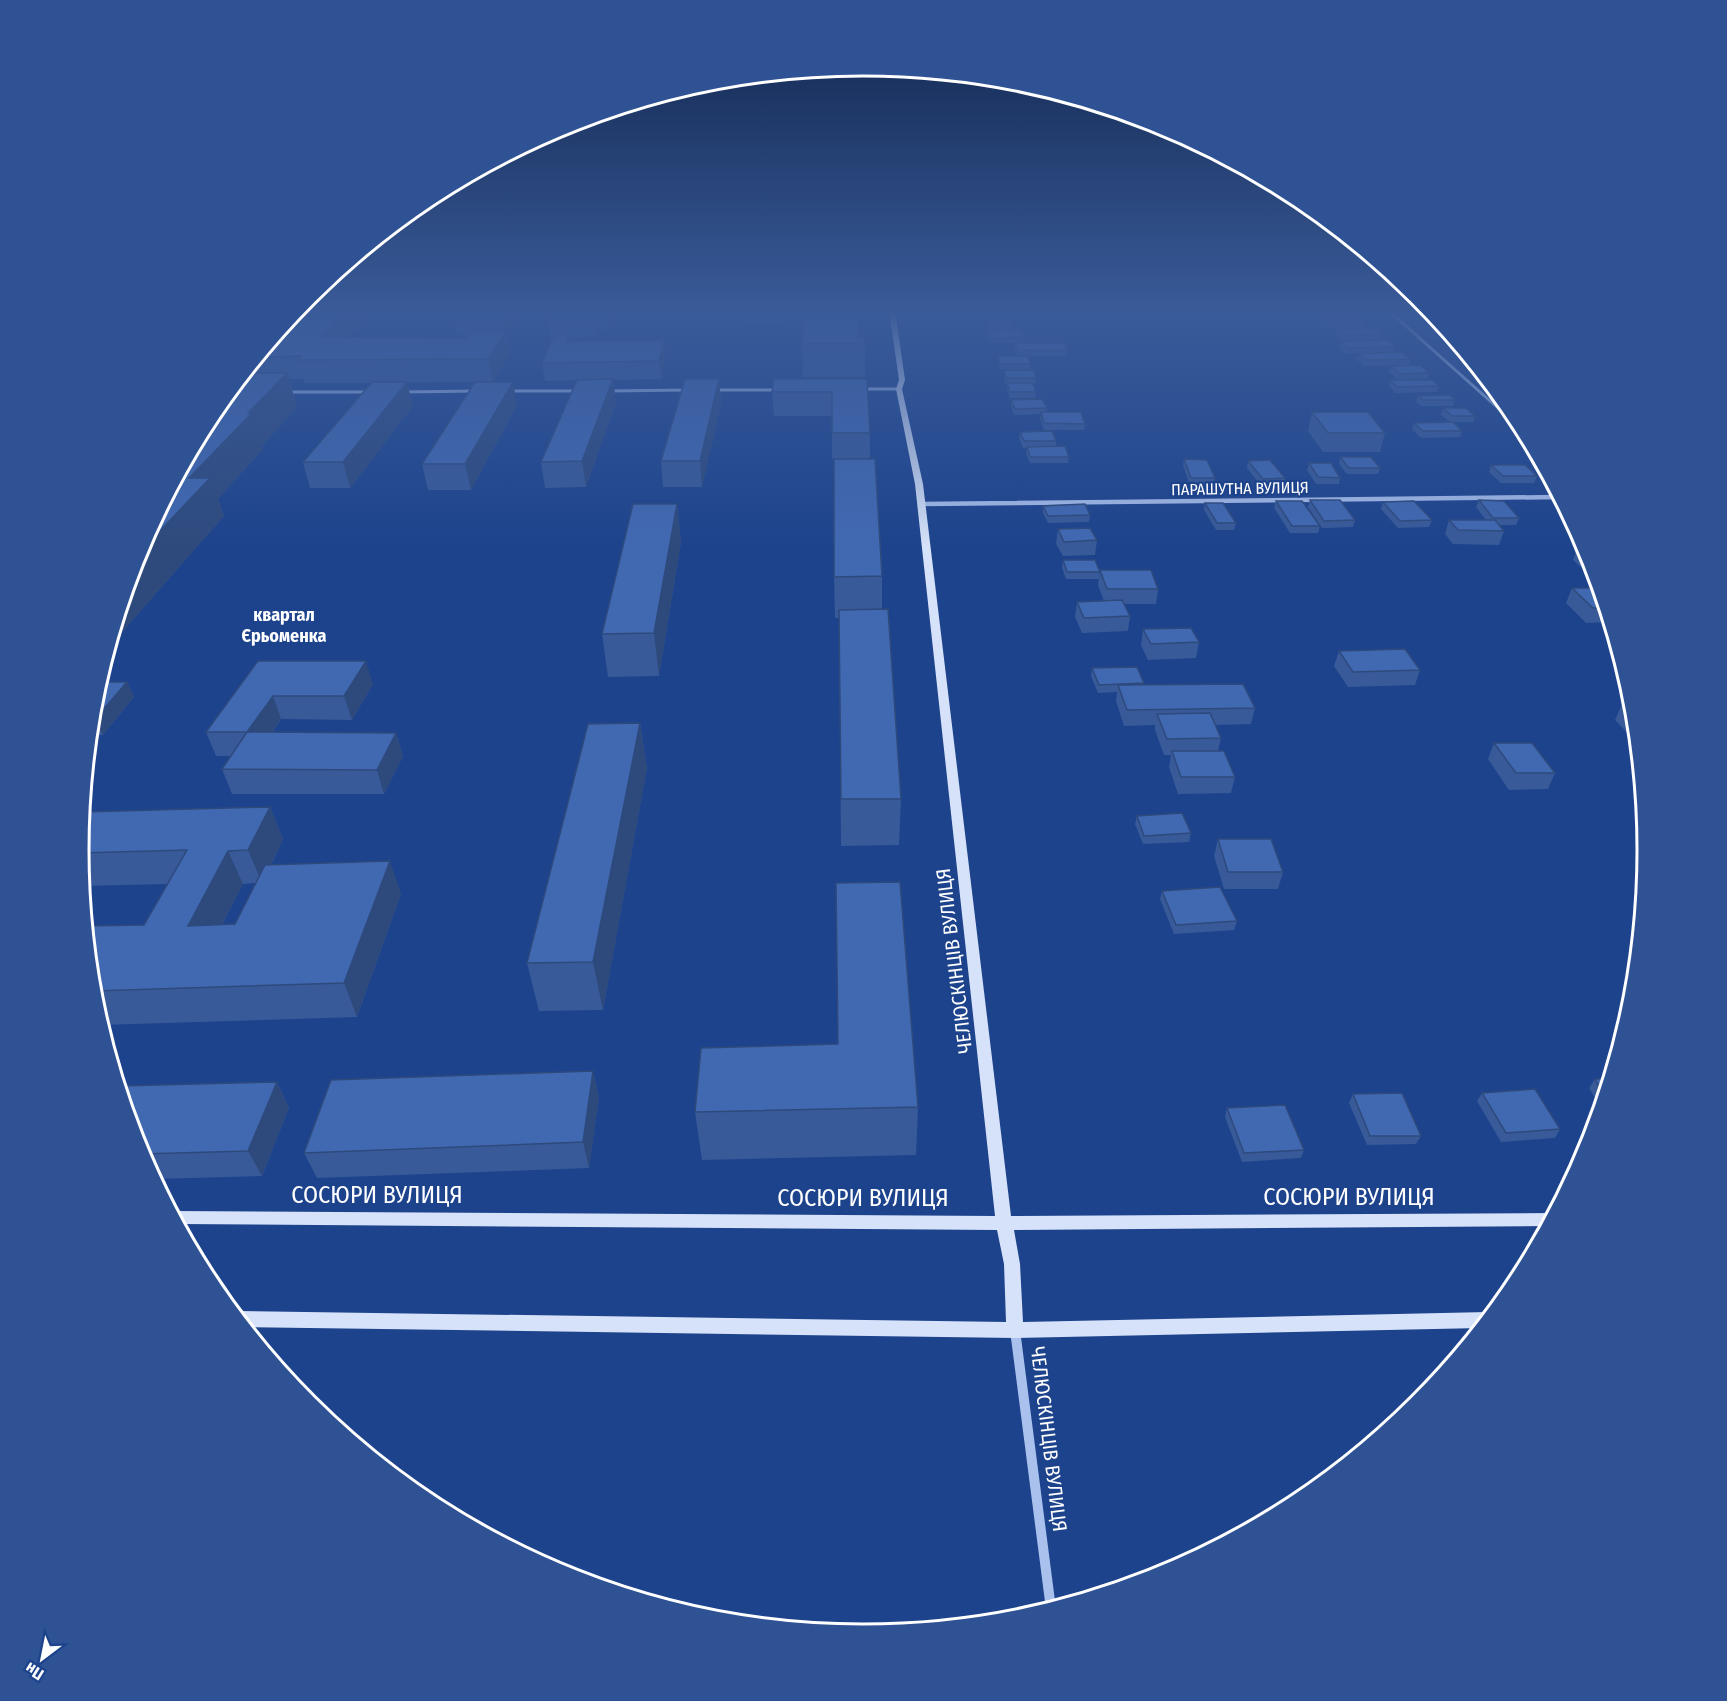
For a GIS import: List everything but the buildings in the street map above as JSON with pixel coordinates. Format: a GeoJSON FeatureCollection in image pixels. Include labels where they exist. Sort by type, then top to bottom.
{"type":"FeatureCollection","features":[{"type":"Feature","properties":{"kind":"street","name":"ЧЕЛЮСКІНЦІВ ВУЛИЦЯ"},"geometry":{"type":"LineString","coordinates":[[899,389],[921,504],[1004,1223],[1012,1264],[1015,1330],[1050,1601]]}},
{"type":"Feature","properties":{"kind":"street"},"geometry":{"type":"LineString","coordinates":[[1477,389],[1499,409]]}},
{"type":"Feature","properties":{"kind":"street"},"geometry":{"type":"LineString","coordinates":[[603,391],[698,390]]}},
{"type":"Feature","properties":{"kind":"street"},"geometry":{"type":"LineString","coordinates":[[709,390],[781,390]]}},
{"type":"Feature","properties":{"kind":"street"},"geometry":{"type":"LineString","coordinates":[[401,392],[484,391]]}},
{"type":"Feature","properties":{"kind":"street"},"geometry":{"type":"LineString","coordinates":[[496,391],[579,391]]}},
{"type":"Feature","properties":{"kind":"street"},"geometry":{"type":"LineString","coordinates":[[240,392],[252,392]]}},
{"type":"Feature","properties":{"kind":"street"},"geometry":{"type":"LineString","coordinates":[[274,392],[377,392]]}},
{"type":"Feature","properties":{"kind":"street","name":"ПАРАШУТНА ВУЛИЦЯ"},"geometry":{"type":"LineString","coordinates":[[921,504],[1552,497]]}},
{"type":"Feature","properties":{"kind":"street","name":"СОСЮРИ ВУЛИЦЯ"},"geometry":{"type":"LineString","coordinates":[[182,1218],[1004,1223],[1544,1219]]}},
{"type":"Feature","properties":{"kind":"street"},"geometry":{"type":"LineString","coordinates":[[247,1319],[1015,1330],[1479,1320]]}},
{"type":"Feature","properties":{"kind":"district","name":"квартал Єрьоменка"},"geometry":{"type":"Point","coordinates":[284,625]}}]}
